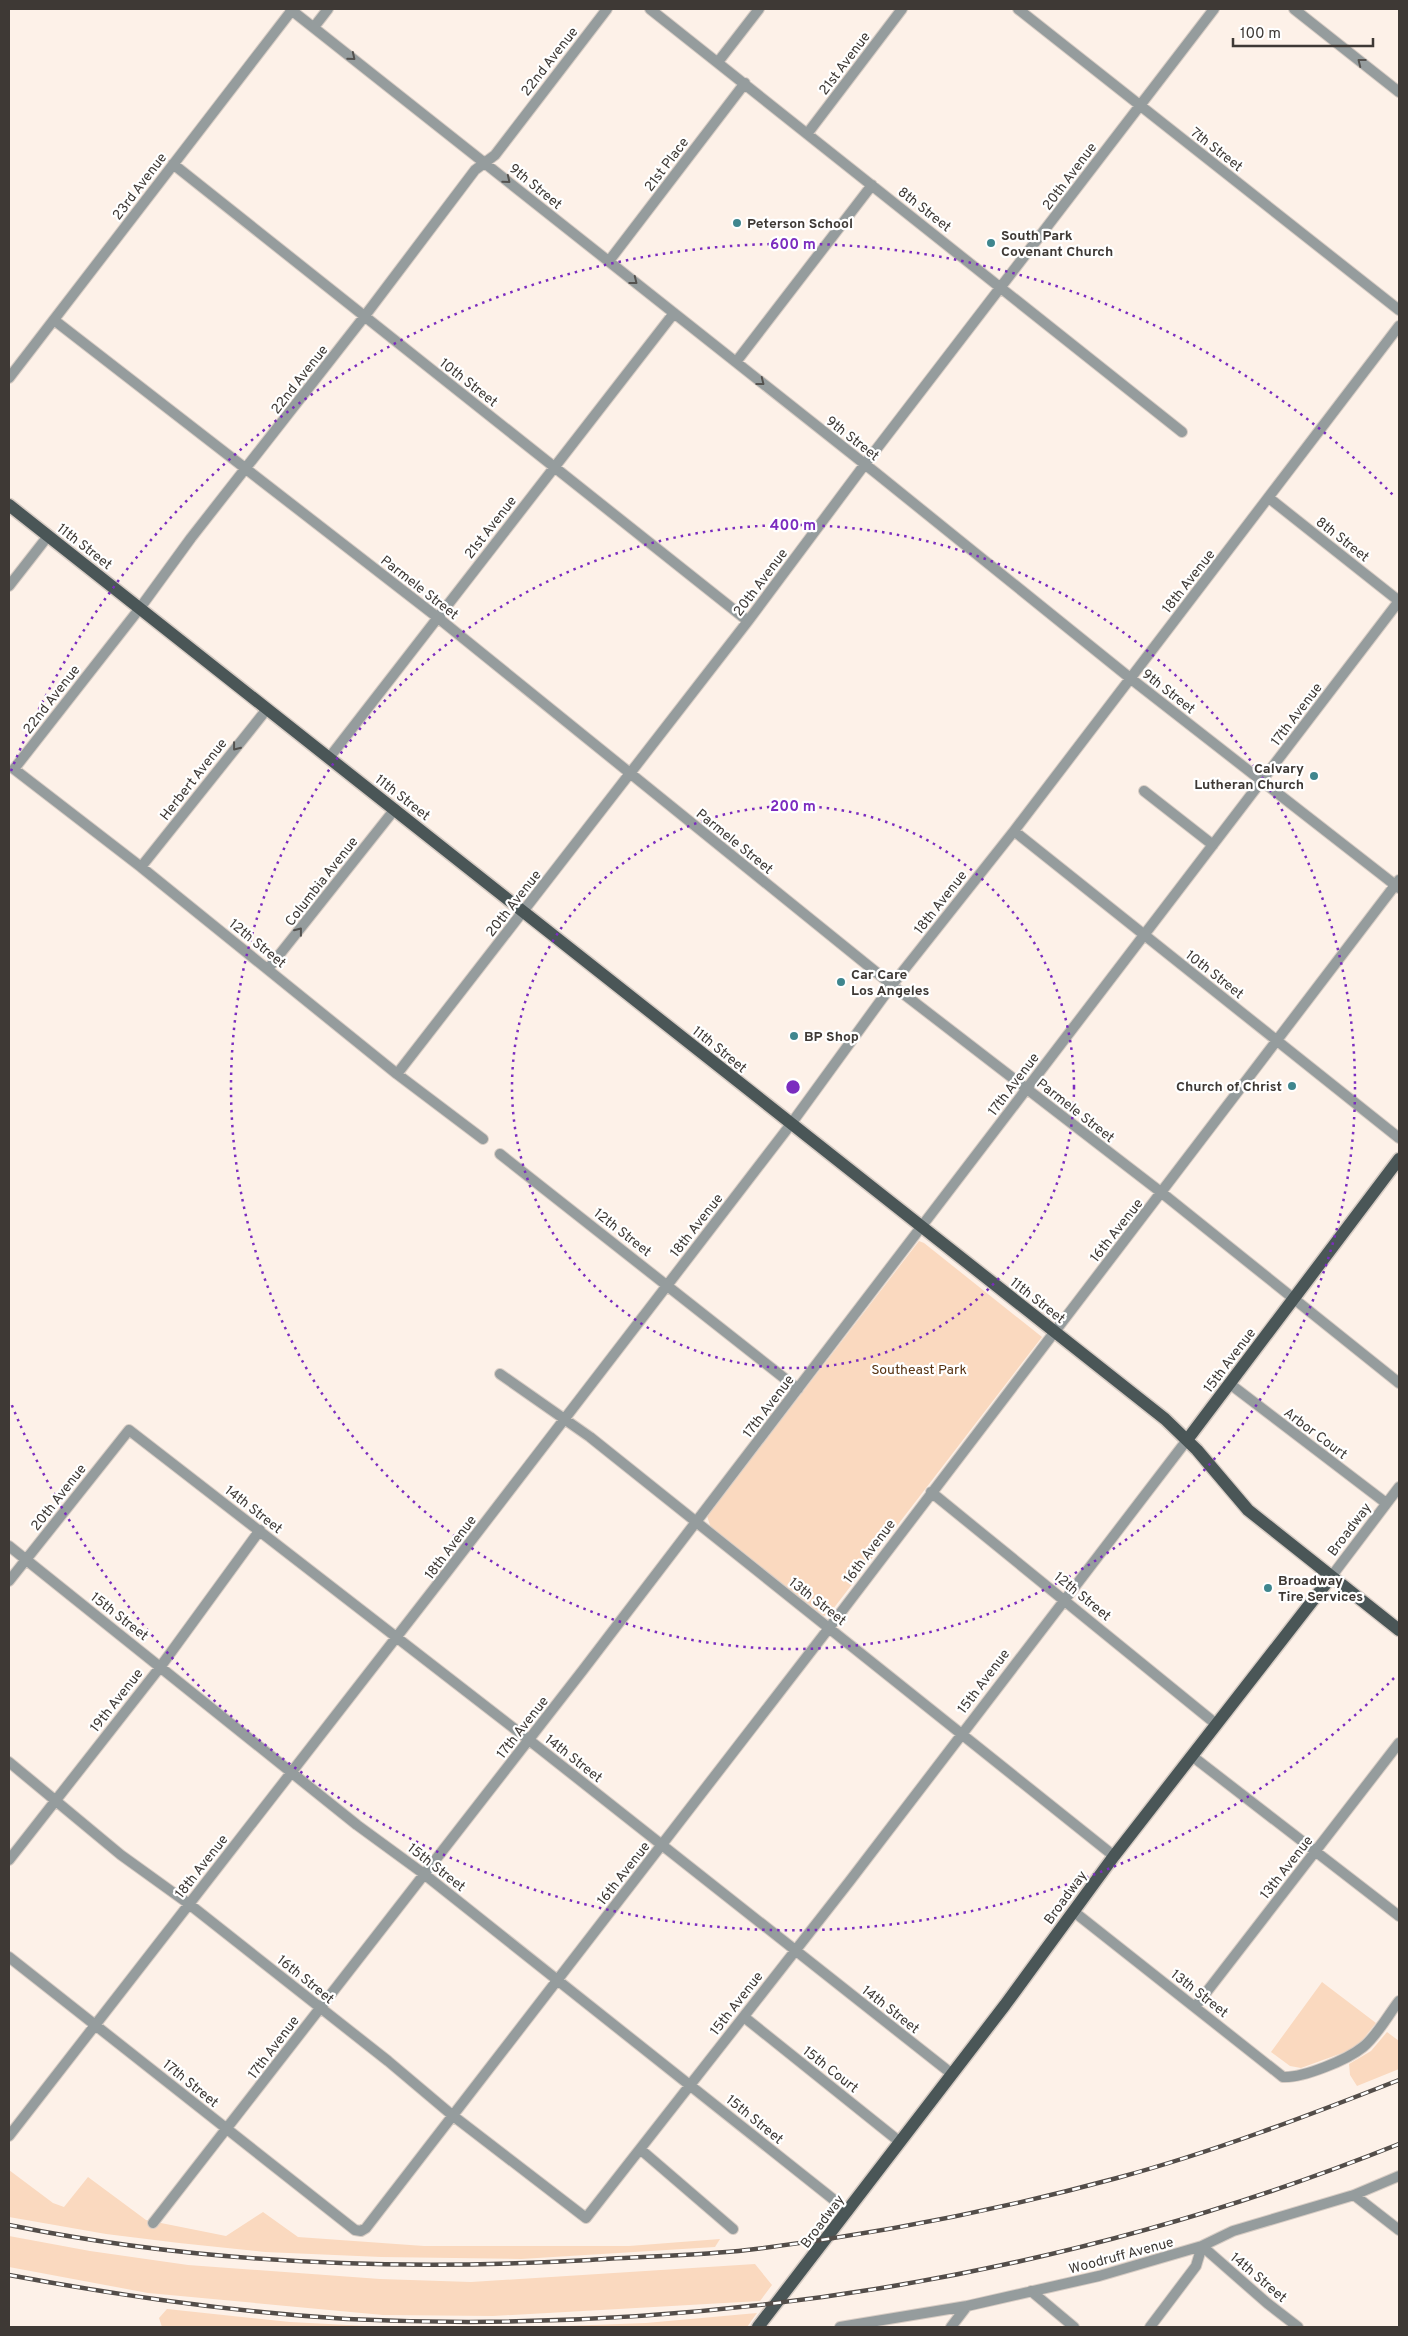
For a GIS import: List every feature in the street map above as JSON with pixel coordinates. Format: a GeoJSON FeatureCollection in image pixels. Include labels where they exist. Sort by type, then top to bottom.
{"type":"FeatureCollection","features":[{"type":"Feature","properties":{"kind":"main road","name":"11th Street"},"geometry":{"type":"LineString","coordinates":[[9,505],[1164,1419],[1187,1440],[1248,1510],[1399,1630]]}},
{"type":"Feature","properties":{"kind":"main road","name":"15th Avenue"},"geometry":{"type":"LineString","coordinates":[[1187,1440],[1399,1159]]}},
{"type":"Feature","properties":{"kind":"main road","name":"Broadway"},"geometry":{"type":"LineString","coordinates":[[758,2327],[952,2074],[1114,1856],[1331,1577]]}},
{"type":"Feature","properties":{"kind":"street"},"geometry":{"type":"LineString","coordinates":[[314,27],[328,9]]}},
{"type":"Feature","properties":{"kind":"street","name":"22nd Avenue"},"geometry":{"type":"LineString","coordinates":[[14,769],[364,317],[475,170],[495,154],[607,9]]}},
{"type":"Feature","properties":{"kind":"street","name":"8th Street"},"geometry":{"type":"LineString","coordinates":[[650,9],[1182,432]]}},
{"type":"Feature","properties":{"kind":"street"},"geometry":{"type":"LineString","coordinates":[[718,62],[759,9]]}},
{"type":"Feature","properties":{"kind":"street","name":"21st Avenue"},"geometry":{"type":"LineString","coordinates":[[807,134],[902,9]]}},
{"type":"Feature","properties":{"kind":"street","name":"7th Street"},"geometry":{"type":"LineString","coordinates":[[1018,9],[1399,310]]}},
{"type":"Feature","properties":{"kind":"street","name":"20th Avenue"},"geometry":{"type":"LineString","coordinates":[[397,1074],[748,621],[865,464],[1214,9]]}},
{"type":"Feature","properties":{"kind":"street"},"geometry":{"type":"LineString","coordinates":[[1294,9],[1399,92]]}},
{"type":"Feature","properties":{"kind":"street","name":"9th Street"},"geometry":{"type":"LineString","coordinates":[[291,10],[865,464],[1130,678],[1262,782],[1398,884]]}},
{"type":"Feature","properties":{"kind":"street","name":"23rd Avenue"},"geometry":{"type":"LineString","coordinates":[[9,378],[291,10]]}},
{"type":"Feature","properties":{"kind":"street","name":"21st Place"},"geometry":{"type":"LineString","coordinates":[[609,262],[745,83]]}},
{"type":"Feature","properties":{"kind":"street","name":"10th Street"},"geometry":{"type":"LineString","coordinates":[[173,164],[748,621]]}},
{"type":"Feature","properties":{"kind":"street"},"geometry":{"type":"LineString","coordinates":[[736,362],[872,185]]}},
{"type":"Feature","properties":{"kind":"street","name":"21st Avenue"},"geometry":{"type":"LineString","coordinates":[[329,758],[674,313]]}},
{"type":"Feature","properties":{"kind":"street","name":"Parmele Street"},"geometry":{"type":"LineString","coordinates":[[54,320],[437,617],[892,985],[1162,1193],[1399,1383]]}},
{"type":"Feature","properties":{"kind":"street","name":"18th Avenue"},"geometry":{"type":"LineString","coordinates":[[9,2136],[398,1637],[791,1124],[892,985],[1014,831],[1399,326]]}},
{"type":"Feature","properties":{"kind":"street","name":"8th Street"},"geometry":{"type":"LineString","coordinates":[[1269,498],[1399,601]]}},
{"type":"Feature","properties":{"kind":"street"},"geometry":{"type":"LineString","coordinates":[[9,586],[48,536]]}},
{"type":"Feature","properties":{"kind":"street","name":"17th Avenue"},"geometry":{"type":"LineString","coordinates":[[153,2223],[529,1740],[1399,601]]}},
{"type":"Feature","properties":{"kind":"street","name":"Herbert Avenue"},"geometry":{"type":"LineString","coordinates":[[141,867],[267,709]]}},
{"type":"Feature","properties":{"kind":"street","name":"12th Street"},"geometry":{"type":"LineString","coordinates":[[14,769],[141,867],[397,1074],[483,1139]]}},
{"type":"Feature","properties":{"kind":"street"},"geometry":{"type":"LineString","coordinates":[[1144,791],[1213,845]]}},
{"type":"Feature","properties":{"kind":"street","name":"Columbia Avenue"},"geometry":{"type":"LineString","coordinates":[[268,969],[395,809]]}},
{"type":"Feature","properties":{"kind":"street","name":"10th Street"},"geometry":{"type":"LineString","coordinates":[[1014,831],[1399,1138]]}},
{"type":"Feature","properties":{"kind":"street","name":"16th Avenue"},"geometry":{"type":"LineString","coordinates":[[355,2230],[361,2231],[366,2228],[829,1628],[931,1492],[1398,884]]}},
{"type":"Feature","properties":{"kind":"street","name":"12th Street"},"geometry":{"type":"LineString","coordinates":[[500,1154],[798,1389]]}},
{"type":"Feature","properties":{"kind":"street","name":"13th Street"},"geometry":{"type":"LineString","coordinates":[[500,1374],[565,1418],[1114,1856]]}},
{"type":"Feature","properties":{"kind":"street","name":"Arbor Court"},"geometry":{"type":"LineString","coordinates":[[1230,1384],[1386,1503]]}},
{"type":"Feature","properties":{"kind":"street","name":"20th Avenue"},"geometry":{"type":"LineString","coordinates":[[9,1581],[129,1430]]}},
{"type":"Feature","properties":{"kind":"street","name":"14th Street"},"geometry":{"type":"LineString","coordinates":[[129,1430],[398,1637],[462,1690],[529,1740],[952,2074]]}},
{"type":"Feature","properties":{"kind":"street","name":"15th Avenue"},"geometry":{"type":"LineString","coordinates":[[586,2218],[691,2086],[1187,1440]]}},
{"type":"Feature","properties":{"kind":"street","name":"Broadway"},"geometry":{"type":"LineString","coordinates":[[1331,1577],[1399,1487]]}},
{"type":"Feature","properties":{"kind":"street","name":"12th Street"},"geometry":{"type":"LineString","coordinates":[[931,1492],[1065,1598],[1216,1724]]}},
{"type":"Feature","properties":{"kind":"street","name":"19th Avenue"},"geometry":{"type":"LineString","coordinates":[[9,1860],[161,1666],[260,1530]]}},
{"type":"Feature","properties":{"kind":"street","name":"15th Street"},"geometry":{"type":"LineString","coordinates":[[9,1546],[848,2211]]}},
{"type":"Feature","properties":{"kind":"street","name":"13th Avenue"},"geometry":{"type":"LineString","coordinates":[[1195,2007],[1399,1743]]}},
{"type":"Feature","properties":{"kind":"street"},"geometry":{"type":"LineString","coordinates":[[1192,1756],[1399,1916]]}},
{"type":"Feature","properties":{"kind":"street","name":"16th Street"},"geometry":{"type":"LineString","coordinates":[[9,1762],[122,1854],[189,1904],[452,2115],[586,2218]]}},
{"type":"Feature","properties":{"kind":"street","name":"13th Street"},"geometry":{"type":"LineString","coordinates":[[1073,1911],[1283,2077],[1290,2078],[1315,2070],[1354,2053],[1365,2046],[1399,2001]]}},
{"type":"Feature","properties":{"kind":"street","name":"17th Street"},"geometry":{"type":"LineString","coordinates":[[9,1957],[355,2230]]}},
{"type":"Feature","properties":{"kind":"street","name":"15th Court"},"geometry":{"type":"LineString","coordinates":[[744,2017],[900,2142]]}},
{"type":"Feature","properties":{"kind":"street"},"geometry":{"type":"LineString","coordinates":[[640,2149],[734,2229]]}},
{"type":"Feature","properties":{"kind":"street","name":"Woodruff Avenue"},"geometry":{"type":"LineString","coordinates":[[840,2327],[968,2306],[1099,2276],[1202,2246],[1233,2231],[1354,2195],[1399,2176]]}},
{"type":"Feature","properties":{"kind":"street"},"geometry":{"type":"LineString","coordinates":[[1354,2195],[1399,2230]]}},
{"type":"Feature","properties":{"kind":"street"},"geometry":{"type":"LineString","coordinates":[[1150,2327],[1196,2266],[1202,2246]]}},
{"type":"Feature","properties":{"kind":"street","name":"14th Street"},"geometry":{"type":"LineString","coordinates":[[1202,2246],[1267,2303],[1298,2327]]}},
{"type":"Feature","properties":{"kind":"street"},"geometry":{"type":"LineString","coordinates":[[1031,2292],[1074,2327]]}},
{"type":"Feature","properties":{"kind":"street"},"geometry":{"type":"LineString","coordinates":[[951,2327],[968,2306]]}},
{"type":"Feature","properties":{"kind":"green space","name":"Southeast Park"},"geometry":{"type":"Polygon","coordinates":[[[919,1241],[1042,1337],[830,1613],[824,1616],[711,1528],[707,1516],[919,1241]]]}},
{"type":"Feature","properties":{"kind":"green space"},"geometry":{"type":"Polygon","coordinates":[[[1322,1982],[1376,2023],[1356,2048],[1301,2068],[1290,2066],[1271,2052],[1322,1982]]]}},
{"type":"Feature","properties":{"kind":"green space"},"geometry":{"type":"Polygon","coordinates":[[[1387,2032],[1399,2041],[1399,2069],[1357,2086],[1350,2075],[1349,2064],[1371,2051],[1387,2032]]]}},
{"type":"Feature","properties":{"kind":"green space"},"geometry":{"type":"Polygon","coordinates":[[[9,2170],[53,2203],[64,2207],[88,2177],[146,2220],[226,2236],[263,2212],[298,2237],[424,2246],[629,2246],[720,2239],[715,2247],[521,2259],[381,2257],[265,2252],[106,2234],[9,2217],[9,2170]]]}},
{"type":"Feature","properties":{"kind":"green space"},"geometry":{"type":"Polygon","coordinates":[[[9,2236],[90,2251],[188,2265],[380,2279],[471,2282],[755,2264],[772,2285],[760,2301],[493,2316],[383,2315],[148,2293],[9,2267],[9,2236]]]}},
{"type":"Feature","properties":{"kind":"green space"},"geometry":{"type":"Polygon","coordinates":[[[167,2309],[290,2322],[387,2327],[162,2327],[159,2318],[167,2309]]]}},
{"type":"Feature","properties":{"kind":"green space"},"geometry":{"type":"Polygon","coordinates":[[[757,2313],[747,2327],[538,2327],[646,2323],[757,2313]]]}},
{"type":"Feature","properties":{"kind":"railway"},"geometry":{"type":"LineString","coordinates":[[9,2225],[81,2238],[226,2256],[371,2264],[517,2263],[688,2255],[747,2250],[933,2221],[1071,2190],[1153,2168],[1224,2145],[1399,2080]]}},
{"type":"Feature","properties":{"kind":"railway"},"geometry":{"type":"LineString","coordinates":[[9,2275],[93,2290],[178,2302],[262,2312],[347,2319],[482,2322],[616,2318],[750,2306],[883,2288],[1015,2262],[1145,2230],[1273,2190],[1399,2144]]}},
{"type":"Feature","properties":{"kind":"place","name":"Peterson School"},"geometry":{"type":"Point","coordinates":[737,223]}},
{"type":"Feature","properties":{"kind":"place","name":"South Park Covenant Church"},"geometry":{"type":"Point","coordinates":[991,243]}},
{"type":"Feature","properties":{"kind":"place","name":"Calvary Lutheran Church"},"geometry":{"type":"Point","coordinates":[1314,776]}},
{"type":"Feature","properties":{"kind":"place","name":"Car Care Los Angeles"},"geometry":{"type":"Point","coordinates":[841,982]}},
{"type":"Feature","properties":{"kind":"place","name":"BP Shop"},"geometry":{"type":"Point","coordinates":[794,1036]}},
{"type":"Feature","properties":{"kind":"place","name":"Church of Christ"},"geometry":{"type":"Point","coordinates":[1292,1086]}},
{"type":"Feature","properties":{"kind":"place","name":"Broadway Tire Services"},"geometry":{"type":"Point","coordinates":[1268,1588]}}]}
